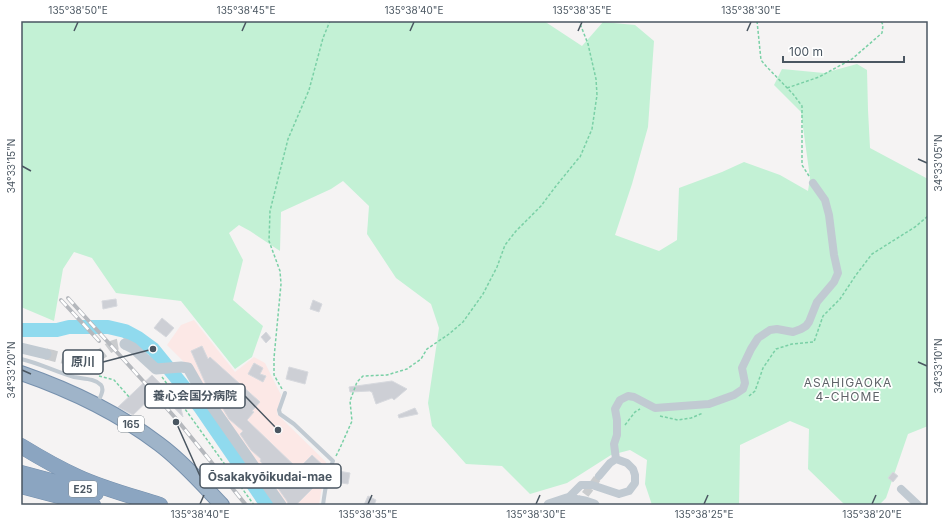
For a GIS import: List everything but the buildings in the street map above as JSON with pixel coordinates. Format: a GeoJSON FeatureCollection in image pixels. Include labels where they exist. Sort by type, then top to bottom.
{"type":"FeatureCollection","features":[{"type":"Feature","properties":{"kind":"highway","name":"165"},"geometry":{"type":"LineString","coordinates":[[21,374],[66,390],[97,404],[118,416],[159,444],[177,459],[222,505]]}},
{"type":"Feature","properties":{"kind":"highway"},"geometry":{"type":"LineString","coordinates":[[21,446],[44,460],[78,477],[160,505]]}},
{"type":"Feature","properties":{"kind":"highway","name":"E25"},"geometry":{"type":"LineString","coordinates":[[21,473],[145,505]]}},
{"type":"Feature","properties":{"kind":"highway","name":"E25"},"geometry":{"type":"LineString","coordinates":[[21,486],[93,505]]}},
{"type":"Feature","properties":{"kind":"street"},"geometry":{"type":"LineString","coordinates":[[616,459],[614,444],[617,435],[617,420],[615,410],[620,400],[628,396],[634,397],[655,408],[709,404],[734,395],[743,389],[745,383],[742,368],[758,338],[770,330],[777,329],[793,332],[806,326],[809,322],[817,302],[834,282],[838,273],[829,215],[825,200],[813,183]]}},
{"type":"Feature","properties":{"kind":"street"},"geometry":{"type":"LineString","coordinates":[[125,344],[133,348],[156,369],[181,367],[188,368],[281,505]]}},
{"type":"Feature","properties":{"kind":"street"},"geometry":{"type":"LineString","coordinates":[[21,348],[46,354]]}},
{"type":"Feature","properties":{"kind":"street"},"geometry":{"type":"LineString","coordinates":[[599,476],[610,463],[616,459]]}},
{"type":"Feature","properties":{"kind":"street"},"geometry":{"type":"LineString","coordinates":[[549,505],[567,499],[581,485],[592,486],[619,494],[629,492],[635,483],[635,474],[633,469],[627,463],[616,459]]}},
{"type":"Feature","properties":{"kind":"street"},"geometry":{"type":"LineString","coordinates":[[901,489],[918,505]]}},
{"type":"Feature","properties":{"kind":"street"},"geometry":{"type":"LineString","coordinates":[[567,499],[594,505]]}},
{"type":"Feature","properties":{"kind":"lane"},"geometry":{"type":"LineString","coordinates":[[21,359],[62,373],[94,380],[101,385],[103,391],[97,404]]}},
{"type":"Feature","properties":{"kind":"lane"},"geometry":{"type":"LineString","coordinates":[[285,393],[279,410],[280,414],[294,424],[333,461],[329,469],[325,486],[323,505]]}},
{"type":"Feature","properties":{"kind":"path"},"geometry":{"type":"LineString","coordinates":[[285,393],[274,375],[274,358],[281,284],[280,271],[269,241],[270,211],[288,139],[309,90],[323,38],[330,21]]}},
{"type":"Feature","properties":{"kind":"path"},"geometry":{"type":"LineString","coordinates":[[333,461],[352,421],[350,400],[357,382],[363,376],[386,375],[407,369],[421,359],[427,349],[450,334],[463,322],[483,294],[497,267],[505,245],[516,231],[541,206],[580,157],[592,129],[597,95],[596,79],[588,44],[579,21]]}},
{"type":"Feature","properties":{"kind":"path"},"geometry":{"type":"LineString","coordinates":[[757,21],[761,60],[793,94],[802,106],[802,165],[813,183]]}},
{"type":"Feature","properties":{"kind":"path"},"geometry":{"type":"LineString","coordinates":[[786,88],[819,77],[852,59],[882,33],[884,25],[882,21]]}},
{"type":"Feature","properties":{"kind":"path"},"geometry":{"type":"LineString","coordinates":[[747,397],[755,391],[764,368],[776,349],[792,344],[814,342],[824,316],[840,299],[872,254],[928,216]]}},
{"type":"Feature","properties":{"kind":"path"},"geometry":{"type":"LineString","coordinates":[[156,369],[254,505]]}},
{"type":"Feature","properties":{"kind":"path"},"geometry":{"type":"LineString","coordinates":[[617,435],[635,412],[640,408],[644,411]]}},
{"type":"Feature","properties":{"kind":"path"},"geometry":{"type":"LineString","coordinates":[[655,415],[678,420],[691,418],[704,413]]}},
{"type":"Feature","properties":{"kind":"shaded area"},"geometry":{"type":"Polygon","coordinates":[[[194,320],[235,372],[254,357],[265,363],[281,395],[277,414],[326,462],[319,505],[286,505],[192,370],[167,345],[181,325],[194,320]]]}},
{"type":"Feature","properties":{"kind":"green space"},"geometry":{"type":"Polygon","coordinates":[[[21,21],[544,21],[582,46],[603,22],[635,25],[654,41],[648,127],[632,184],[615,235],[659,251],[677,240],[679,188],[744,162],[780,175],[808,191],[810,178],[801,112],[774,85],[782,69],[824,73],[857,64],[867,70],[870,148],[928,179],[928,426],[908,434],[886,498],[879,505],[845,505],[808,469],[809,429],[790,421],[740,445],[739,505],[652,505],[645,484],[647,460],[630,450],[611,455],[567,483],[530,494],[502,466],[466,464],[432,426],[428,403],[439,328],[431,304],[396,278],[367,234],[369,206],[343,181],[331,189],[281,212],[280,251],[239,225],[229,233],[243,260],[233,300],[263,326],[252,357],[235,369],[181,301],[116,293],[92,258],[74,252],[63,269],[54,321],[21,307],[21,21]]]}},
{"type":"Feature","properties":{"kind":"waterway"},"geometry":{"type":"LineString","coordinates":[[21,330],[57,330],[69,327],[108,327],[125,331],[138,338],[153,349],[200,407],[267,505]]}},
{"type":"Feature","properties":{"kind":"tunnel"},"geometry":{"type":"LineString","coordinates":[[46,354],[69,360],[81,361],[97,357],[115,345],[125,344]]}},
{"type":"Feature","properties":{"kind":"tunnel"},"geometry":{"type":"LineString","coordinates":[[578,504],[599,476]]}},
{"type":"Feature","properties":{"kind":"railway"},"geometry":{"type":"LineString","coordinates":[[68,298],[178,421],[246,505]]}},
{"type":"Feature","properties":{"kind":"railway"},"geometry":{"type":"LineString","coordinates":[[61,300],[99,341]]}},
{"type":"Feature","properties":{"kind":"place","name":"原川"},"geometry":{"type":"Point","coordinates":[153,349]}},
{"type":"Feature","properties":{"kind":"place","name":"Ōsakakyōikudai-mae"},"geometry":{"type":"Point","coordinates":[176,422]}},
{"type":"Feature","properties":{"kind":"place","name":"養心会国分病院"},"geometry":{"type":"Point","coordinates":[278,430]}},
{"type":"Feature","properties":{"kind":"district","name":"ASAHIGAOKA 4-CHOME"},"geometry":{"type":"Point","coordinates":[848,389]}}]}
